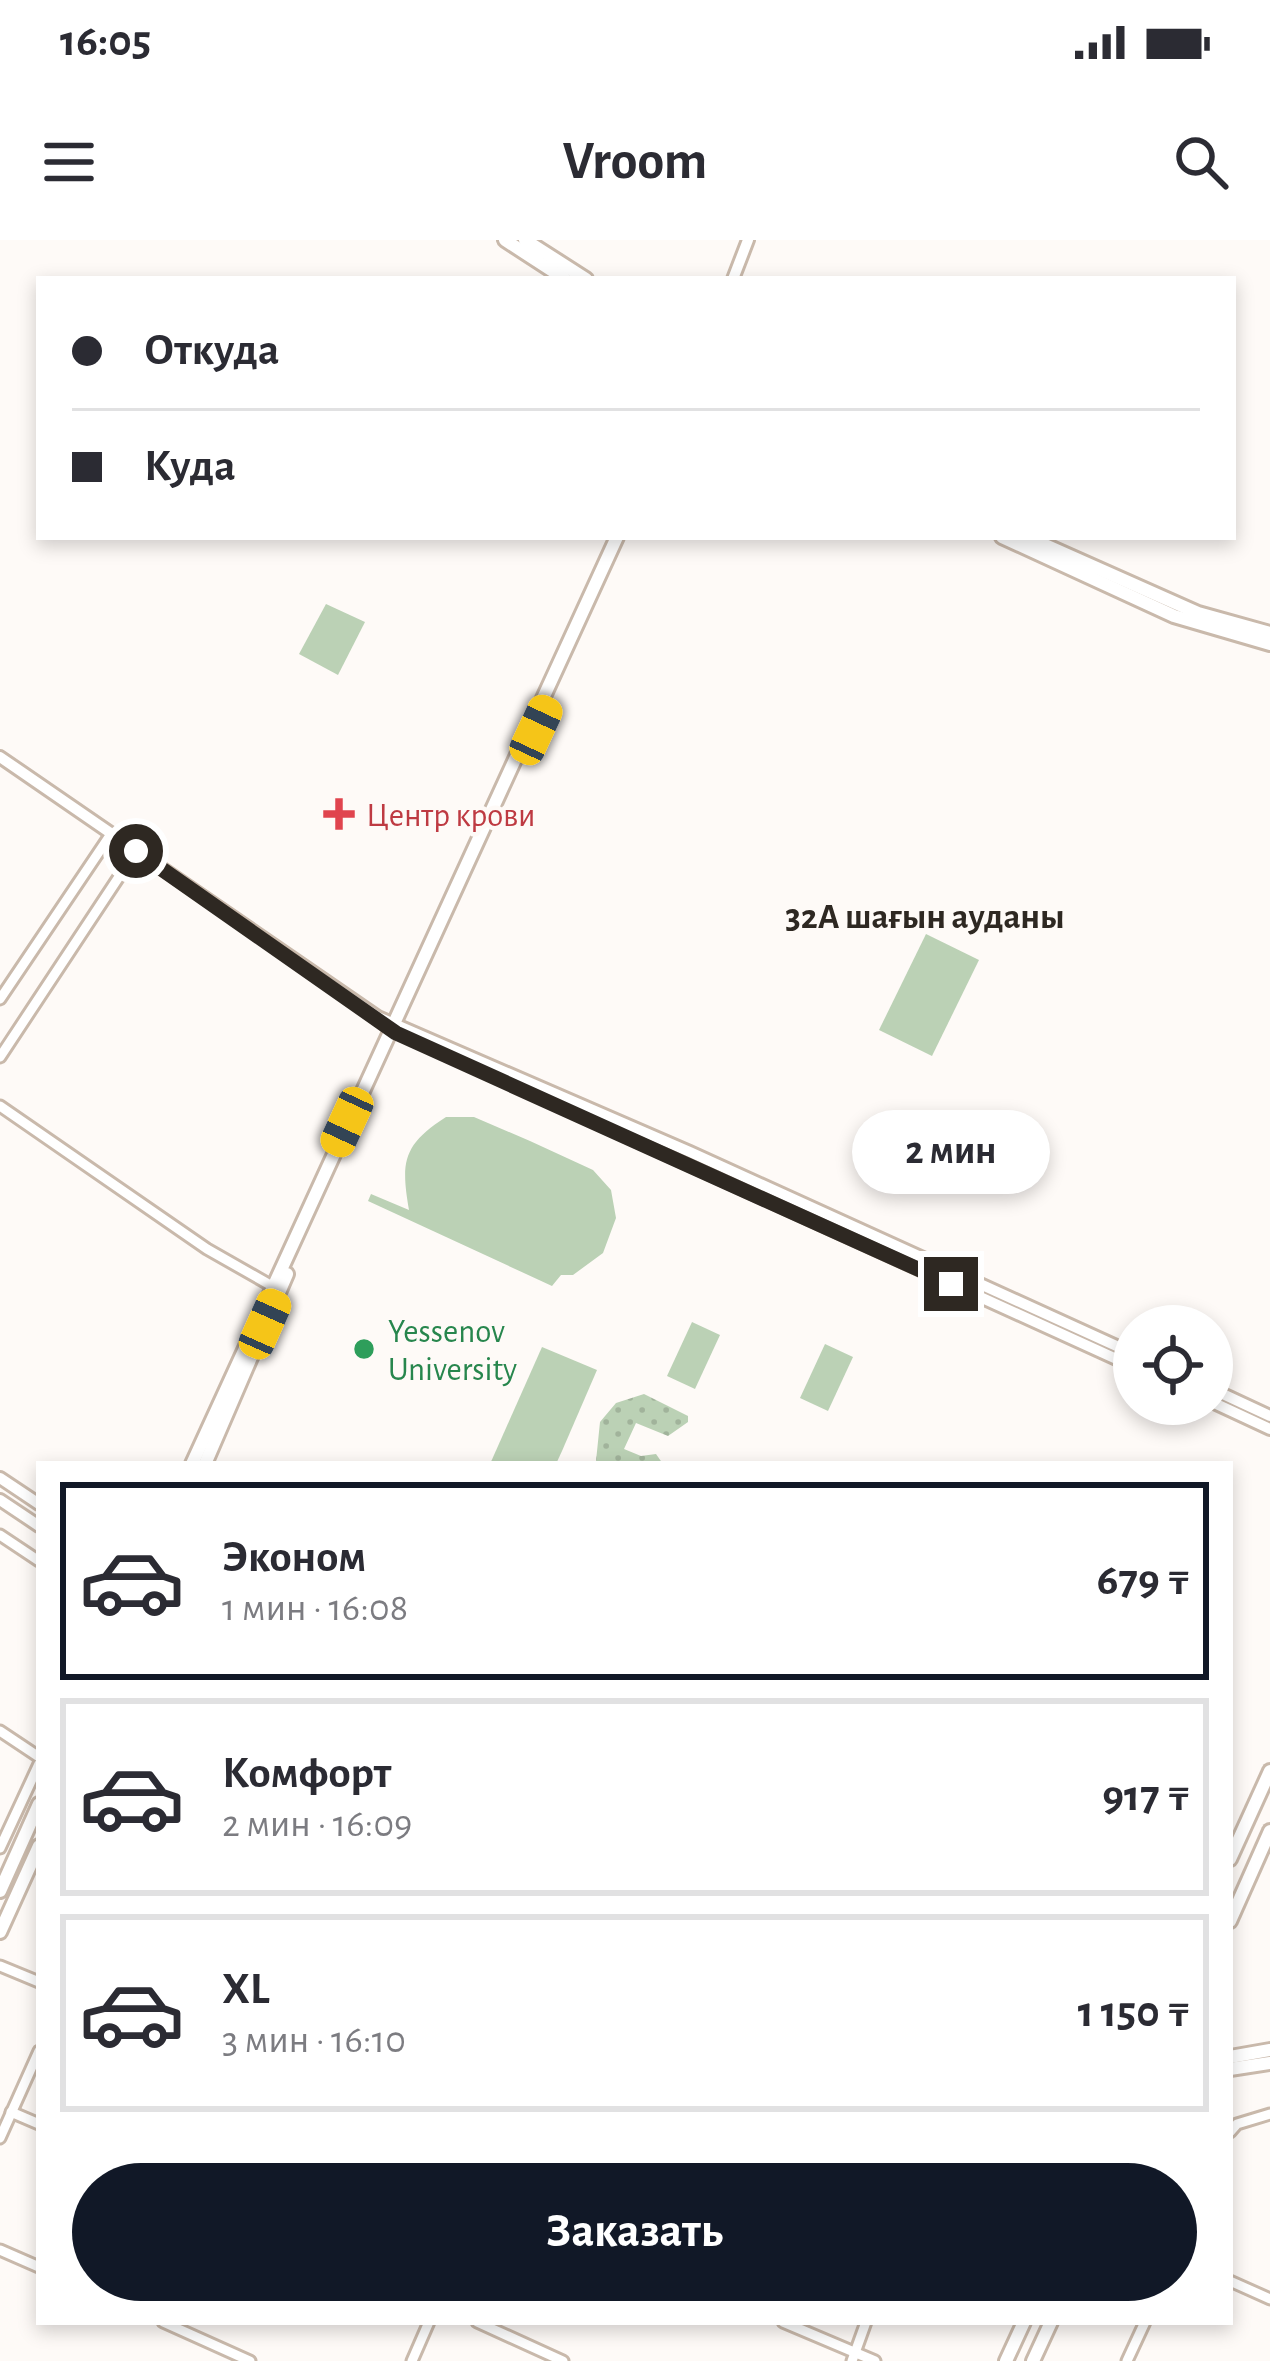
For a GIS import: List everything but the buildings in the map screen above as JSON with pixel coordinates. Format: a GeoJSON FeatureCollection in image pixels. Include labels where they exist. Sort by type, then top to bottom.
{"type":"FeatureCollection","features":[{"type":"Feature","properties":{"kind":"main road"},"geometry":{"type":"LineString","coordinates":[[505,240],[561,276]]}},
{"type":"Feature","properties":{"kind":"main road"},"geometry":{"type":"LineString","coordinates":[[525,240],[581,276]]}},
{"type":"Feature","properties":{"kind":"main road"},"geometry":{"type":"LineString","coordinates":[[193,1461],[620,540]]}},
{"type":"Feature","properties":{"kind":"main road"},"geometry":{"type":"LineString","coordinates":[[1009,540],[1174,616],[1270,644]]}},
{"type":"Feature","properties":{"kind":"main road"},"geometry":{"type":"LineString","coordinates":[[1034,540],[1198,613],[1270,633]]}},
{"type":"Feature","properties":{"kind":"main road"},"geometry":{"type":"LineString","coordinates":[[206,1461],[395,1027]]}},
{"type":"Feature","properties":{"kind":"main road"},"geometry":{"type":"LineString","coordinates":[[1233,1852],[1270,1771]]}},
{"type":"Feature","properties":{"kind":"main road"},"geometry":{"type":"LineString","coordinates":[[0,1891],[36,1811]]}},
{"type":"Feature","properties":{"kind":"main road"},"geometry":{"type":"LineString","coordinates":[[1233,1914],[1270,1831]]}},
{"type":"Feature","properties":{"kind":"main road"},"geometry":{"type":"LineString","coordinates":[[0,1932],[36,1853]]}},
{"type":"Feature","properties":{"kind":"main road"},"geometry":{"type":"LineString","coordinates":[[1233,2056],[1270,2050]]}},
{"type":"Feature","properties":{"kind":"main road"},"geometry":{"type":"LineString","coordinates":[[1233,2069],[1270,2063]]}},
{"type":"Feature","properties":{"kind":"main road"},"geometry":{"type":"LineString","coordinates":[[1006,2361],[1023,2325]]}},
{"type":"Feature","properties":{"kind":"main road"},"geometry":{"type":"LineString","coordinates":[[1033,2361],[1050,2325]]}},
{"type":"Feature","properties":{"kind":"street"},"geometry":{"type":"LineString","coordinates":[[734,276],[748,240]]}},
{"type":"Feature","properties":{"kind":"street"},"geometry":{"type":"LineString","coordinates":[[0,757],[395,1027],[1113,1357]]}},
{"type":"Feature","properties":{"kind":"street"},"geometry":{"type":"LineString","coordinates":[[0,999],[111,834]]}},
{"type":"Feature","properties":{"kind":"street"},"geometry":{"type":"LineString","coordinates":[[0,1058],[136,851]]}},
{"type":"Feature","properties":{"kind":"street"},"geometry":{"type":"LineString","coordinates":[[395,1027],[690,1152],[1113,1344]]}},
{"type":"Feature","properties":{"kind":"street"},"geometry":{"type":"LineString","coordinates":[[0,1106],[207,1249],[272,1286]]}},
{"type":"Feature","properties":{"kind":"street"},"geometry":{"type":"LineString","coordinates":[[1233,1398],[1270,1415]]}},
{"type":"Feature","properties":{"kind":"street"},"geometry":{"type":"LineString","coordinates":[[1233,1412],[1270,1429]]}},
{"type":"Feature","properties":{"kind":"street"},"geometry":{"type":"LineString","coordinates":[[0,1478],[36,1502]]}},
{"type":"Feature","properties":{"kind":"street"},"geometry":{"type":"LineString","coordinates":[[0,1500],[36,1524]]}},
{"type":"Feature","properties":{"kind":"street"},"geometry":{"type":"LineString","coordinates":[[0,1534],[36,1559]]}},
{"type":"Feature","properties":{"kind":"street"},"geometry":{"type":"LineString","coordinates":[[0,1731],[36,1759]]}},
{"type":"Feature","properties":{"kind":"street"},"geometry":{"type":"LineString","coordinates":[[0,1848],[36,1768]]}},
{"type":"Feature","properties":{"kind":"street"},"geometry":{"type":"LineString","coordinates":[[0,1966],[36,1981]]}},
{"type":"Feature","properties":{"kind":"street"},"geometry":{"type":"LineString","coordinates":[[0,2138],[36,2058]]}},
{"type":"Feature","properties":{"kind":"street"},"geometry":{"type":"LineString","coordinates":[[11,2112],[36,2124]]}},
{"type":"Feature","properties":{"kind":"street"},"geometry":{"type":"LineString","coordinates":[[1233,2129],[1270,2114]]}},
{"type":"Feature","properties":{"kind":"street"},"geometry":{"type":"LineString","coordinates":[[0,2249],[36,2266]]}},
{"type":"Feature","properties":{"kind":"street"},"geometry":{"type":"LineString","coordinates":[[1233,2282],[1270,2299]]}},
{"type":"Feature","properties":{"kind":"street"},"geometry":{"type":"LineString","coordinates":[[170,2325],[250,2361]]}},
{"type":"Feature","properties":{"kind":"street"},"geometry":{"type":"LineString","coordinates":[[412,2361],[428,2325]]}},
{"type":"Feature","properties":{"kind":"street"},"geometry":{"type":"LineString","coordinates":[[484,2325],[562,2361]]}},
{"type":"Feature","properties":{"kind":"street"},"geometry":{"type":"LineString","coordinates":[[789,2325],[854,2357],[875,2361]]}},
{"type":"Feature","properties":{"kind":"street"},"geometry":{"type":"LineString","coordinates":[[854,2357],[865,2325]]}},
{"type":"Feature","properties":{"kind":"street"},"geometry":{"type":"LineString","coordinates":[[1127,2361],[1144,2325]]}},
{"type":"Feature","properties":{"kind":"green space"},"geometry":{"type":"Polygon","coordinates":[[[326,604],[365,622],[338,675],[299,654],[326,604]]]}},
{"type":"Feature","properties":{"kind":"green space"},"geometry":{"type":"Polygon","coordinates":[[[926,934],[979,960],[932,1056],[879,1030],[926,934]]]}},
{"type":"Feature","properties":{"kind":"green space"},"geometry":{"type":"Polygon","coordinates":[[[446,1117],[474,1117],[593,1170],[611,1190],[616,1218],[603,1253],[573,1275],[561,1275],[552,1286],[368,1201],[371,1194],[409,1210],[408,1156],[421,1137],[446,1117]]]}},
{"type":"Feature","properties":{"kind":"green space"},"geometry":{"type":"Polygon","coordinates":[[[692,1322],[720,1335],[695,1389],[667,1376],[692,1322]]]}},
{"type":"Feature","properties":{"kind":"green space"},"geometry":{"type":"Polygon","coordinates":[[[825,1344],[853,1357],[828,1411],[800,1398],[825,1344]]]}},
{"type":"Feature","properties":{"kind":"green space"},"geometry":{"type":"Polygon","coordinates":[[[542,1347],[597,1370],[557,1461],[491,1461],[542,1347]]]}},
{"type":"Feature","properties":{"kind":"green space"},"geometry":{"type":"Polygon","coordinates":[[[644,1394],[688,1416],[688,1422],[668,1436],[636,1423],[624,1449],[641,1456],[656,1454],[661,1461],[596,1461],[600,1422],[616,1403],[644,1394]]]}},
{"type":"Feature","properties":{"kind":"place","name":"Центр крови"},"geometry":{"type":"Point","coordinates":[339,814]}},
{"type":"Feature","properties":{"kind":"place","name":"Yessenov University"},"geometry":{"type":"Point","coordinates":[364,1349]}},
{"type":"Feature","properties":{"kind":"district","name":"32А шағын ауданы"},"geometry":{"type":"Point","coordinates":[925,915]}},
{"type":"Feature","properties":{"kind":"route"},"geometry":{"type":"LineString","coordinates":[[136,851],[396,1033],[951,1284]]}}]}
